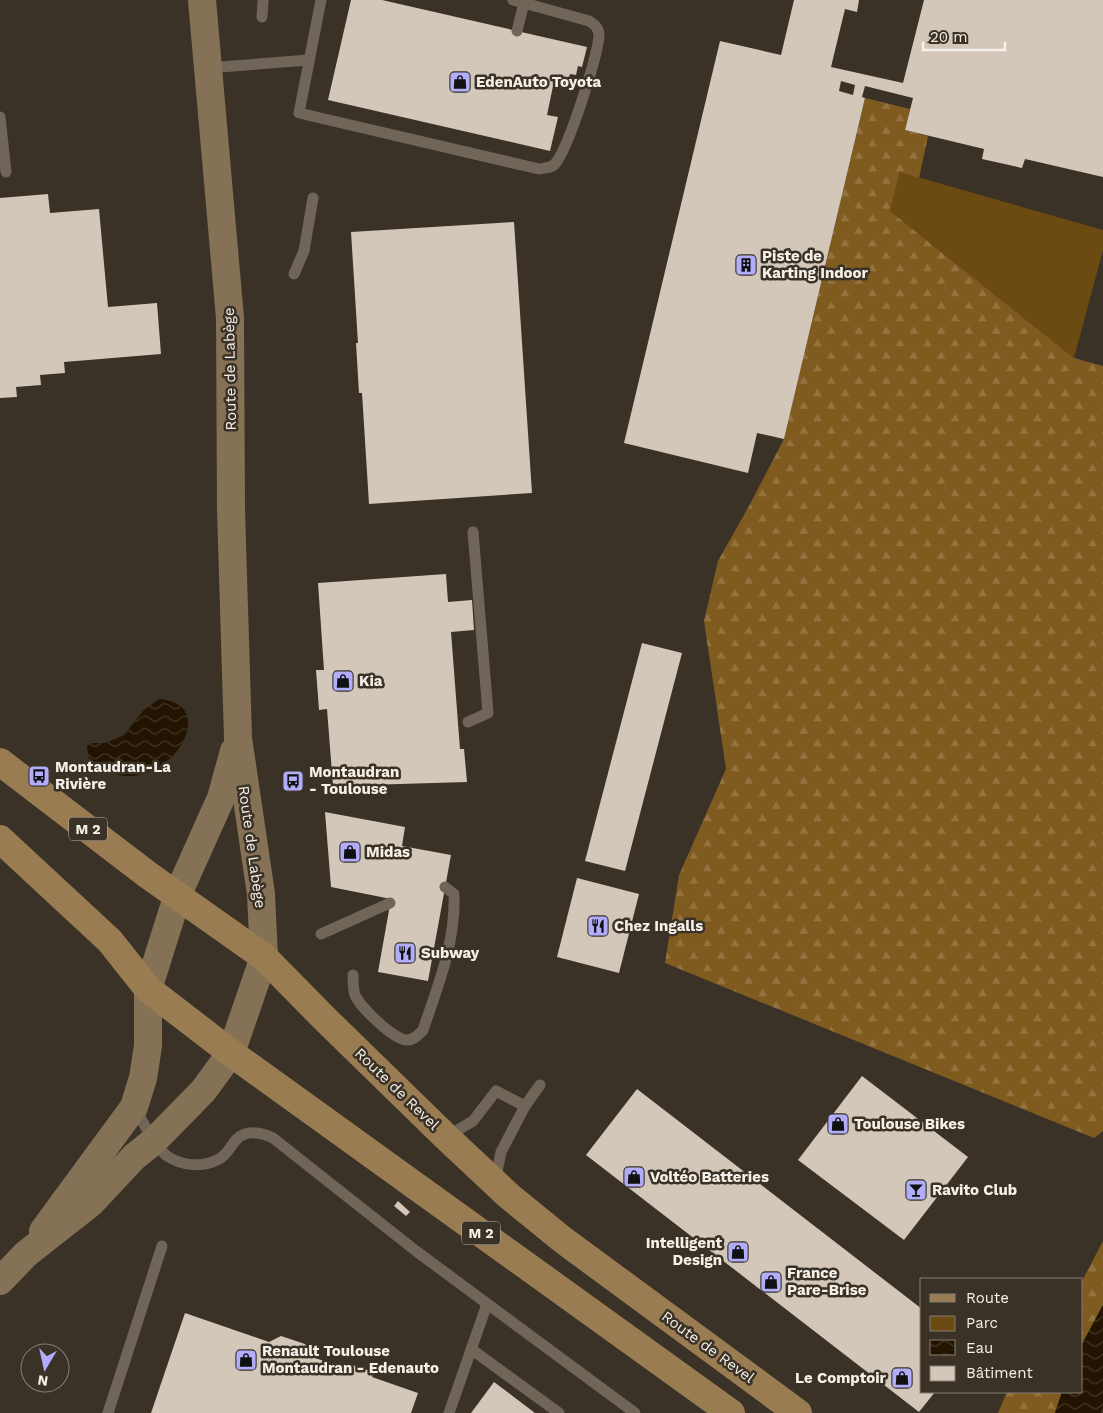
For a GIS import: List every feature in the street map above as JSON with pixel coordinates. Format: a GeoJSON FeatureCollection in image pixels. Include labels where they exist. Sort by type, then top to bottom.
{"type":"FeatureCollection","features":[{"type":"Feature","properties":{"kind":"main road","name":"Route de Labège"},"geometry":{"type":"LineString","coordinates":[[202,0],[230,318],[231,510],[238,738],[261,894],[264,957]]}},
{"type":"Feature","properties":{"kind":"main road","name":"Route de Labège"},"geometry":{"type":"LineString","coordinates":[[26,1254],[134,1106],[143,1078],[148,1046],[148,989],[178,894],[221,798],[238,738]]}},
{"type":"Feature","properties":{"kind":"main road","name":"Route de Revel"},"geometry":{"type":"LineString","coordinates":[[0,762],[148,874],[264,957],[305,1000],[494,1183],[571,1246],[798,1413]]}},
{"type":"Feature","properties":{"kind":"main road"},"geometry":{"type":"LineString","coordinates":[[0,839],[110,941],[148,989],[231,1053]]}},
{"type":"Feature","properties":{"kind":"main road"},"geometry":{"type":"LineString","coordinates":[[0,1281],[26,1254],[91,1203],[134,1157],[154,1141],[203,1091],[231,1053],[264,957]]}},
{"type":"Feature","properties":{"kind":"main road","name":"M 2"},"geometry":{"type":"LineString","coordinates":[[231,1053],[731,1413]]}},
{"type":"Feature","properties":{"kind":"lane"},"geometry":{"type":"LineString","coordinates":[[262,17],[263,0]]}},
{"type":"Feature","properties":{"kind":"lane"},"geometry":{"type":"LineString","coordinates":[[321,0],[300,113],[539,169],[552,166],[562,154],[588,81],[599,35],[597,27],[589,21],[518,1],[517,31]]}},
{"type":"Feature","properties":{"kind":"lane"},"geometry":{"type":"LineString","coordinates":[[208,68],[309,60]]}},
{"type":"Feature","properties":{"kind":"lane"},"geometry":{"type":"LineString","coordinates":[[0,117],[6,172]]}},
{"type":"Feature","properties":{"kind":"lane"},"geometry":{"type":"LineString","coordinates":[[294,274],[304,251],[313,198]]}},
{"type":"Feature","properties":{"kind":"lane"},"geometry":{"type":"LineString","coordinates":[[468,722],[488,713],[473,532]]}},
{"type":"Feature","properties":{"kind":"lane"},"geometry":{"type":"LineString","coordinates":[[353,975],[355,996],[374,1018],[396,1037],[407,1040],[416,1037],[424,1030],[445,964],[455,911],[454,894],[445,887]]}},
{"type":"Feature","properties":{"kind":"lane"},"geometry":{"type":"LineString","coordinates":[[321,934],[390,903]]}},
{"type":"Feature","properties":{"kind":"lane"},"geometry":{"type":"LineString","coordinates":[[494,1183],[501,1152],[525,1106],[540,1085]]}},
{"type":"Feature","properties":{"kind":"lane"},"geometry":{"type":"LineString","coordinates":[[446,1137],[473,1121],[496,1090],[525,1106]]}},
{"type":"Feature","properties":{"kind":"lane"},"geometry":{"type":"LineString","coordinates":[[134,1106],[154,1141],[168,1156],[187,1164],[203,1165],[219,1159],[228,1152],[237,1139],[250,1133],[261,1133],[273,1138],[416,1251],[636,1413]]}},
{"type":"Feature","properties":{"kind":"lane"},"geometry":{"type":"LineString","coordinates":[[108,1413],[162,1246]]}},
{"type":"Feature","properties":{"kind":"lane"},"geometry":{"type":"LineString","coordinates":[[449,1413],[487,1304]]}},
{"type":"Feature","properties":{"kind":"lane"},"geometry":{"type":"LineString","coordinates":[[471,1350],[559,1413]]}},
{"type":"Feature","properties":{"kind":"green space"},"geometry":{"type":"Polygon","coordinates":[[[865,98],[910,109],[905,130],[928,136],[919,178],[900,172],[890,211],[1074,358],[1103,366],[1103,1131],[1094,1138],[665,963],[679,875],[726,769],[704,621],[718,561],[784,439],[865,98]]]}},
{"type":"Feature","properties":{"kind":"green space"},"geometry":{"type":"Polygon","coordinates":[[[900,172],[1103,230],[1103,250],[1074,358],[890,211],[900,172]]]}},
{"type":"Feature","properties":{"kind":"green space"},"geometry":{"type":"Polygon","coordinates":[[[1103,1241],[1103,1305],[1083,1342],[1083,1279],[1103,1241]]]}},
{"type":"Feature","properties":{"kind":"green space"},"geometry":{"type":"Polygon","coordinates":[[[1007,1393],[1062,1393],[1055,1413],[998,1413],[1007,1393]]]}},
{"type":"Feature","properties":{"kind":"water"},"geometry":{"type":"Polygon","coordinates":[[[159,699],[178,705],[187,716],[187,731],[180,747],[166,762],[149,772],[128,776],[97,767],[88,756],[87,746],[92,743],[106,743],[124,735],[143,711],[159,699]]]}},
{"type":"Feature","properties":{"kind":"water"},"geometry":{"type":"Polygon","coordinates":[[[1103,1305],[1103,1407],[1101,1413],[1055,1413],[1062,1393],[1083,1393],[1083,1342],[1103,1305]]]}},
{"type":"Feature","properties":{"kind":"building"},"geometry":{"type":"Polygon","coordinates":[[[351,0],[382,0],[587,47],[582,67],[578,66],[576,75],[570,74],[566,89],[553,86],[547,115],[558,117],[550,151],[328,100],[351,0]]]}},
{"type":"Feature","properties":{"kind":"building","name":"Piste de Karting Indoor"},"geometry":{"type":"Polygon","coordinates":[[[794,0],[859,0],[857,12],[845,9],[831,67],[903,83],[924,0],[1103,0],[1103,177],[1025,159],[1022,168],[982,159],[984,149],[905,130],[913,98],[865,86],[862,97],[865,98],[784,439],[757,433],[748,473],[624,443],[720,41],[781,55],[794,0]],[[841,81],[839,91],[853,95],[855,85],[841,81]]]}},
{"type":"Feature","properties":{"kind":"building"},"geometry":{"type":"Polygon","coordinates":[[[48,194],[50,213],[99,209],[108,307],[157,303],[161,354],[64,362],[65,373],[40,375],[41,385],[16,387],[17,397],[0,398],[0,198],[48,194]]]}},
{"type":"Feature","properties":{"kind":"building"},"geometry":{"type":"Polygon","coordinates":[[[514,222],[532,493],[369,504],[362,393],[359,393],[351,232],[514,222]]]}},
{"type":"Feature","properties":{"kind":"building"},"geometry":{"type":"Polygon","coordinates":[[[446,574],[448,602],[472,600],[474,630],[451,632],[460,749],[464,749],[467,782],[333,786],[327,709],[319,710],[316,670],[324,670],[318,583],[446,574]]]}},
{"type":"Feature","properties":{"kind":"building"},"geometry":{"type":"Polygon","coordinates":[[[642,643],[682,653],[625,871],[585,861],[642,643]]]}},
{"type":"Feature","properties":{"kind":"building"},"geometry":{"type":"Polygon","coordinates":[[[325,812],[405,827],[402,846],[451,855],[428,981],[378,972],[391,899],[331,887],[325,812]]]}},
{"type":"Feature","properties":{"kind":"building","name":"Chez Ingalls"},"geometry":{"type":"Polygon","coordinates":[[[577,878],[639,894],[619,973],[557,957],[577,878]]]}},
{"type":"Feature","properties":{"kind":"building"},"geometry":{"type":"Polygon","coordinates":[[[862,1076],[968,1157],[904,1240],[798,1160],[862,1076]]]}},
{"type":"Feature","properties":{"kind":"building"},"geometry":{"type":"Polygon","coordinates":[[[637,1089],[920,1307],[920,1393],[934,1393],[919,1412],[586,1155],[637,1089]]]}},
{"type":"Feature","properties":{"kind":"building"},"geometry":{"type":"Polygon","coordinates":[[[398,1201],[410,1212],[406,1216],[394,1206],[398,1201]]]}},
{"type":"Feature","properties":{"kind":"building","name":"Renault Toulouse Montaudran - Edenauto"},"geometry":{"type":"Polygon","coordinates":[[[185,1313],[269,1342],[281,1336],[305,1344],[312,1357],[348,1369],[349,1364],[374,1372],[372,1377],[418,1393],[411,1413],[151,1413],[185,1313]]]}},
{"type":"Feature","properties":{"kind":"building"},"geometry":{"type":"Polygon","coordinates":[[[494,1382],[535,1413],[471,1413],[494,1382]]]}},
{"type":"Feature","properties":{"kind":"place","name":"EdenAuto Toyota"},"geometry":{"type":"Point","coordinates":[460,82]}},
{"type":"Feature","properties":{"kind":"place","name":"Piste de Karting Indoor"},"geometry":{"type":"Point","coordinates":[746,265]}},
{"type":"Feature","properties":{"kind":"place","name":"Kia"},"geometry":{"type":"Point","coordinates":[343,681]}},
{"type":"Feature","properties":{"kind":"place","name":"Montaudran-La Rivière"},"geometry":{"type":"Point","coordinates":[39,776]}},
{"type":"Feature","properties":{"kind":"place","name":"Montaudran - Toulouse"},"geometry":{"type":"Point","coordinates":[293,781]}},
{"type":"Feature","properties":{"kind":"place","name":"Midas"},"geometry":{"type":"Point","coordinates":[350,852]}},
{"type":"Feature","properties":{"kind":"place","name":"Chez Ingalls"},"geometry":{"type":"Point","coordinates":[598,926]}},
{"type":"Feature","properties":{"kind":"place","name":"Subway"},"geometry":{"type":"Point","coordinates":[405,953]}},
{"type":"Feature","properties":{"kind":"place","name":"Toulouse Bikes"},"geometry":{"type":"Point","coordinates":[838,1124]}},
{"type":"Feature","properties":{"kind":"place","name":"Voltéo Batteries"},"geometry":{"type":"Point","coordinates":[634,1177]}},
{"type":"Feature","properties":{"kind":"place","name":"Ravito Club"},"geometry":{"type":"Point","coordinates":[916,1190]}},
{"type":"Feature","properties":{"kind":"place","name":"Intelligent Design"},"geometry":{"type":"Point","coordinates":[738,1252]}},
{"type":"Feature","properties":{"kind":"place","name":"France Pare-Brise"},"geometry":{"type":"Point","coordinates":[771,1282]}},
{"type":"Feature","properties":{"kind":"place","name":"Renault Toulouse Montaudran - Edenauto"},"geometry":{"type":"Point","coordinates":[246,1360]}},
{"type":"Feature","properties":{"kind":"place","name":"Le Comptoir"},"geometry":{"type":"Point","coordinates":[902,1378]}}]}
